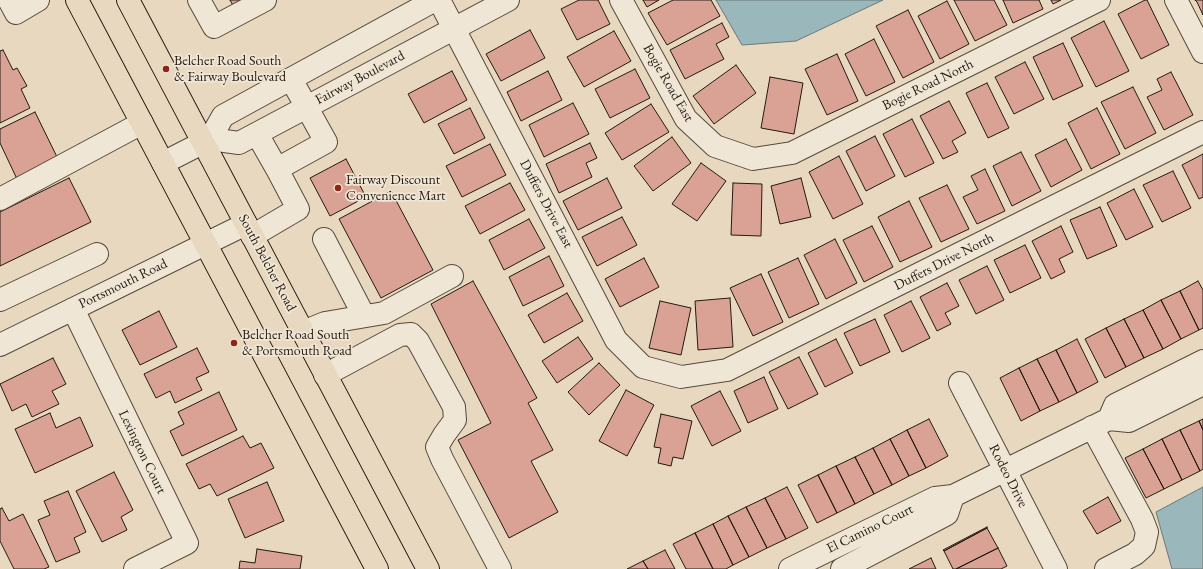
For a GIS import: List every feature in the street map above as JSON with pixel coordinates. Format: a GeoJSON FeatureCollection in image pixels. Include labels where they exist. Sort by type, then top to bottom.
{"type":"FeatureCollection","features":[{"type":"Feature","properties":{"kind":"main road"},"geometry":{"type":"LineString","coordinates":[[78,0],[377,569]]}},
{"type":"Feature","properties":{"kind":"main road","name":"South Belcher Road"},"geometry":{"type":"LineString","coordinates":[[128,0],[206,141],[249,230],[428,569]]}},
{"type":"Feature","properties":{"kind":"street"},"geometry":{"type":"LineString","coordinates":[[9,0],[16,13],[38,0]]}},
{"type":"Feature","properties":{"kind":"street"},"geometry":{"type":"LineString","coordinates":[[199,0],[214,27],[265,0]]}},
{"type":"Feature","properties":{"kind":"street"},"geometry":{"type":"LineString","coordinates":[[163,164],[206,141],[223,116],[435,0]]}},
{"type":"Feature","properties":{"kind":"street","name":"Duffers Drive East"},"geometry":{"type":"LineString","coordinates":[[439,0],[616,340],[643,367],[681,377]]}},
{"type":"Feature","properties":{"kind":"street","name":"Fairway Boulevard"},"geometry":{"type":"LineString","coordinates":[[206,141],[239,143],[508,0]]}},
{"type":"Feature","properties":{"kind":"street","name":"Bogie Road East"},"geometry":{"type":"LineString","coordinates":[[621,0],[686,119],[715,146],[753,159]]}},
{"type":"Feature","properties":{"kind":"street","name":"Bogie Road North"},"geometry":{"type":"LineString","coordinates":[[753,159],[792,153],[1100,0]]}},
{"type":"Feature","properties":{"kind":"street"},"geometry":{"type":"LineString","coordinates":[[1176,0],[1203,52]]}},
{"type":"Feature","properties":{"kind":"street"},"geometry":{"type":"LineString","coordinates":[[257,134],[277,169],[326,142],[290,79]]}},
{"type":"Feature","properties":{"kind":"street"},"geometry":{"type":"LineString","coordinates":[[0,199],[142,123]]}},
{"type":"Feature","properties":{"kind":"street","name":"Duffers Drive North"},"geometry":{"type":"LineString","coordinates":[[681,377],[727,370],[1203,132]]}},
{"type":"Feature","properties":{"kind":"street","name":"Portsmouth Road"},"geometry":{"type":"LineString","coordinates":[[0,344],[206,244],[249,230],[298,209],[277,169]]}},
{"type":"Feature","properties":{"kind":"street"},"geometry":{"type":"LineString","coordinates":[[324,239],[364,316]]}},
{"type":"Feature","properties":{"kind":"street"},"geometry":{"type":"LineString","coordinates":[[0,300],[97,254]]}},
{"type":"Feature","properties":{"kind":"street"},"geometry":{"type":"LineString","coordinates":[[303,332],[325,323],[384,312],[452,276]]}},
{"type":"Feature","properties":{"kind":"street","name":"Lexington Court"},"geometry":{"type":"LineString","coordinates":[[73,309],[187,543],[135,569]]}},
{"type":"Feature","properties":{"kind":"street"},"geometry":{"type":"LineString","coordinates":[[326,374],[400,335],[411,334],[418,340],[454,407],[455,420],[437,447],[500,569]]}},
{"type":"Feature","properties":{"kind":"street"},"geometry":{"type":"LineString","coordinates":[[1101,423],[1115,405],[1203,361]]}},
{"type":"Feature","properties":{"kind":"street","name":"Rodeo Drive"},"geometry":{"type":"LineString","coordinates":[[960,383],[1056,569]]}},
{"type":"Feature","properties":{"kind":"street"},"geometry":{"type":"LineString","coordinates":[[1101,423],[1129,421],[1203,384]]}},
{"type":"Feature","properties":{"kind":"street"},"geometry":{"type":"LineString","coordinates":[[1101,423],[1147,532],[1144,546],[1135,554],[1106,569]]}},
{"type":"Feature","properties":{"kind":"street","name":"El Camino Court"},"geometry":{"type":"LineString","coordinates":[[790,569],[935,498],[952,496],[1101,423]]}},
{"type":"Feature","properties":{"kind":"street","name":"El Camino Court"},"geometry":{"type":"LineString","coordinates":[[842,569],[947,514],[952,496]]}},
{"type":"Feature","properties":{"kind":"water"},"geometry":{"type":"Polygon","coordinates":[[[716,0],[883,0],[796,41],[742,45],[716,0]]]}},
{"type":"Feature","properties":{"kind":"water"},"geometry":{"type":"Polygon","coordinates":[[[1203,487],[1203,569],[1172,569],[1156,512],[1203,487]]]}},
{"type":"Feature","properties":{"kind":"building"},"geometry":{"type":"Polygon","coordinates":[[[230,0],[251,0],[235,9],[230,0]]]}},
{"type":"Feature","properties":{"kind":"building"},"geometry":{"type":"Polygon","coordinates":[[[579,0],[598,0],[610,24],[577,40],[561,9],[579,0]]]}},
{"type":"Feature","properties":{"kind":"building"},"geometry":{"type":"Polygon","coordinates":[[[643,0],[659,0],[647,7],[643,0]]]}},
{"type":"Feature","properties":{"kind":"building"},"geometry":{"type":"Polygon","coordinates":[[[673,0],[711,0],[720,16],[667,45],[648,13],[673,0]]]}},
{"type":"Feature","properties":{"kind":"building"},"geometry":{"type":"Polygon","coordinates":[[[954,0],[994,0],[1007,25],[975,41],[954,0]]]}},
{"type":"Feature","properties":{"kind":"building"},"geometry":{"type":"Polygon","coordinates":[[[1003,0],[1039,0],[1043,9],[1013,23],[1003,0]]]}},
{"type":"Feature","properties":{"kind":"building"},"geometry":{"type":"Polygon","coordinates":[[[1051,0],[1061,0],[1053,4],[1051,0]]]}},
{"type":"Feature","properties":{"kind":"building"},"geometry":{"type":"Polygon","coordinates":[[[1147,0],[1169,45],[1141,59],[1118,14],[1147,0]]]}},
{"type":"Feature","properties":{"kind":"building"},"geometry":{"type":"Polygon","coordinates":[[[1195,0],[1203,0],[1203,15],[1197,2],[1195,0]]]}},
{"type":"Feature","properties":{"kind":"building"},"geometry":{"type":"Polygon","coordinates":[[[947,1],[969,44],[940,59],[918,16],[947,1]]]}},
{"type":"Feature","properties":{"kind":"building"},"geometry":{"type":"Polygon","coordinates":[[[908,10],[934,62],[903,78],[876,26],[908,10]]]}},
{"type":"Feature","properties":{"kind":"building"},"geometry":{"type":"Polygon","coordinates":[[[1104,21],[1129,71],[1096,87],[1071,38],[1104,21]]]}},
{"type":"Feature","properties":{"kind":"building"},"geometry":{"type":"Polygon","coordinates":[[[722,23],[729,37],[716,44],[724,59],[685,79],[670,50],[722,23]]]}},
{"type":"Feature","properties":{"kind":"building"},"geometry":{"type":"Polygon","coordinates":[[[530,30],[545,58],[501,81],[486,54],[530,30]]]}},
{"type":"Feature","properties":{"kind":"building"},"geometry":{"type":"Polygon","coordinates":[[[614,31],[631,61],[584,87],[567,57],[614,31]]]}},
{"type":"Feature","properties":{"kind":"building"},"geometry":{"type":"Polygon","coordinates":[[[874,39],[895,82],[866,96],[845,54],[874,39]]]}},
{"type":"Feature","properties":{"kind":"building"},"geometry":{"type":"Polygon","coordinates":[[[1063,43],[1083,86],[1053,100],[1033,57],[1063,43]]]}},
{"type":"Feature","properties":{"kind":"building"},"geometry":{"type":"Polygon","coordinates":[[[3,50],[13,70],[17,68],[27,86],[21,89],[30,108],[0,123],[0,51],[3,50]]]}},
{"type":"Feature","properties":{"kind":"building"},"geometry":{"type":"Polygon","coordinates":[[[837,54],[858,101],[827,115],[805,69],[837,54]]]}},
{"type":"Feature","properties":{"kind":"building"},"geometry":{"type":"Polygon","coordinates":[[[1025,62],[1044,99],[1014,114],[995,77],[1025,62]]]}},
{"type":"Feature","properties":{"kind":"building"},"geometry":{"type":"Polygon","coordinates":[[[736,65],[756,93],[714,124],[693,96],[736,65]]]}},
{"type":"Feature","properties":{"kind":"building"},"geometry":{"type":"Polygon","coordinates":[[[635,69],[650,98],[610,118],[595,89],[635,69]]]}},
{"type":"Feature","properties":{"kind":"building"},"geometry":{"type":"Polygon","coordinates":[[[452,71],[467,100],[424,123],[408,94],[452,71]]]}},
{"type":"Feature","properties":{"kind":"building"},"geometry":{"type":"Polygon","coordinates":[[[548,71],[562,100],[521,121],[507,92],[548,71]]]}},
{"type":"Feature","properties":{"kind":"building"},"geometry":{"type":"Polygon","coordinates":[[[1171,72],[1193,115],[1164,130],[1147,97],[1162,90],[1157,79],[1171,72]]]}},
{"type":"Feature","properties":{"kind":"building"},"geometry":{"type":"Polygon","coordinates":[[[770,77],[803,83],[794,134],[761,128],[770,77]]]}},
{"type":"Feature","properties":{"kind":"building"},"geometry":{"type":"Polygon","coordinates":[[[987,83],[1009,128],[988,138],[966,93],[987,83]]]}},
{"type":"Feature","properties":{"kind":"building"},"geometry":{"type":"Polygon","coordinates":[[[1133,87],[1156,133],[1125,149],[1101,102],[1133,87]]]}},
{"type":"Feature","properties":{"kind":"building"},"geometry":{"type":"Polygon","coordinates":[[[949,101],[966,133],[952,141],[958,152],[943,159],[920,116],[949,101]]]}},
{"type":"Feature","properties":{"kind":"building"},"geometry":{"type":"Polygon","coordinates":[[[573,103],[589,134],[544,157],[529,125],[573,103]]]}},
{"type":"Feature","properties":{"kind":"building"},"geometry":{"type":"Polygon","coordinates":[[[651,104],[669,132],[622,160],[605,133],[651,104]]]}},
{"type":"Feature","properties":{"kind":"building"},"geometry":{"type":"Polygon","coordinates":[[[470,108],[485,138],[454,154],[438,124],[470,108]]]}},
{"type":"Feature","properties":{"kind":"building"},"geometry":{"type":"Polygon","coordinates":[[[1097,108],[1120,154],[1091,169],[1068,123],[1097,108]]]}},
{"type":"Feature","properties":{"kind":"building"},"geometry":{"type":"Polygon","coordinates":[[[35,112],[58,159],[17,179],[0,143],[0,129],[35,112]]]}},
{"type":"Feature","properties":{"kind":"building"},"geometry":{"type":"Polygon","coordinates":[[[912,119],[934,163],[905,177],[883,134],[912,119]]]}},
{"type":"Feature","properties":{"kind":"building"},"geometry":{"type":"Polygon","coordinates":[[[875,136],[895,176],[866,191],[846,151],[875,136]]]}},
{"type":"Feature","properties":{"kind":"building"},"geometry":{"type":"Polygon","coordinates":[[[672,137],[691,163],[653,191],[634,166],[672,137]]]}},
{"type":"Feature","properties":{"kind":"building"},"geometry":{"type":"Polygon","coordinates":[[[1066,139],[1082,170],[1051,187],[1035,155],[1066,139]]]}},
{"type":"Feature","properties":{"kind":"building"},"geometry":{"type":"Polygon","coordinates":[[[590,143],[597,158],[586,163],[592,177],[559,193],[546,164],[590,143]]]}},
{"type":"Feature","properties":{"kind":"building"},"geometry":{"type":"Polygon","coordinates":[[[490,144],[506,175],[462,197],[446,166],[490,144]]]}},
{"type":"Feature","properties":{"kind":"building"},"geometry":{"type":"Polygon","coordinates":[[[1021,152],[1041,191],[1012,206],[993,166],[1021,152]]]}},
{"type":"Feature","properties":{"kind":"building"},"geometry":{"type":"Polygon","coordinates":[[[1203,154],[1203,197],[1199,199],[1182,165],[1203,154]]]}},
{"type":"Feature","properties":{"kind":"building"},"geometry":{"type":"Polygon","coordinates":[[[839,156],[863,204],[833,219],[809,172],[839,156]]]}},
{"type":"Feature","properties":{"kind":"building","name":"Fairway Discount Convenience Mart"},"geometry":{"type":"Polygon","coordinates":[[[346,159],[366,197],[330,216],[310,178],[346,159]]]}},
{"type":"Feature","properties":{"kind":"building"},"geometry":{"type":"Polygon","coordinates":[[[701,163],[726,181],[697,221],[672,204],[701,163]]]}},
{"type":"Feature","properties":{"kind":"building"},"geometry":{"type":"Polygon","coordinates":[[[985,169],[1005,211],[977,224],[963,197],[978,190],[971,176],[985,169]]]}},
{"type":"Feature","properties":{"kind":"building"},"geometry":{"type":"Polygon","coordinates":[[[1173,171],[1191,208],[1162,222],[1143,185],[1173,171]]]}},
{"type":"Feature","properties":{"kind":"building"},"geometry":{"type":"Polygon","coordinates":[[[69,178],[91,222],[0,266],[0,212],[69,178]]]}},
{"type":"Feature","properties":{"kind":"building"},"geometry":{"type":"Polygon","coordinates":[[[607,178],[622,208],[578,230],[563,201],[607,178]]]}},
{"type":"Feature","properties":{"kind":"building"},"geometry":{"type":"Polygon","coordinates":[[[801,178],[811,217],[780,224],[771,186],[801,178]]]}},
{"type":"Feature","properties":{"kind":"building"},"geometry":{"type":"Polygon","coordinates":[[[510,183],[525,210],[480,234],[465,206],[510,183]]]}},
{"type":"Feature","properties":{"kind":"building"},"geometry":{"type":"Polygon","coordinates":[[[733,183],[762,184],[761,236],[731,235],[733,183]]]}},
{"type":"Feature","properties":{"kind":"building"},"geometry":{"type":"Polygon","coordinates":[[[947,185],[969,229],[941,242],[919,198],[947,185]]]}},
{"type":"Feature","properties":{"kind":"building"},"geometry":{"type":"Polygon","coordinates":[[[1134,189],[1153,227],[1126,240],[1107,203],[1134,189]]]}},
{"type":"Feature","properties":{"kind":"building"},"geometry":{"type":"Polygon","coordinates":[[[391,191],[433,270],[381,298],[339,219],[391,191]]]}},
{"type":"Feature","properties":{"kind":"building"},"geometry":{"type":"Polygon","coordinates":[[[909,201],[932,247],[900,262],[878,217],[909,201]]]}},
{"type":"Feature","properties":{"kind":"building"},"geometry":{"type":"Polygon","coordinates":[[[1100,207],[1117,246],[1087,259],[1070,220],[1100,207]]]}},
{"type":"Feature","properties":{"kind":"building"},"geometry":{"type":"Polygon","coordinates":[[[622,217],[637,245],[597,266],[582,237],[622,217]]]}},
{"type":"Feature","properties":{"kind":"building"},"geometry":{"type":"Polygon","coordinates":[[[529,219],[545,248],[504,270],[489,240],[529,219]]]}},
{"type":"Feature","properties":{"kind":"building"},"geometry":{"type":"Polygon","coordinates":[[[872,226],[893,267],[864,282],[843,240],[872,226]]]}},
{"type":"Feature","properties":{"kind":"building"},"geometry":{"type":"Polygon","coordinates":[[[1061,226],[1073,252],[1059,259],[1065,272],[1051,279],[1032,241],[1061,226]]]}},
{"type":"Feature","properties":{"kind":"building"},"geometry":{"type":"Polygon","coordinates":[[[835,239],[857,283],[826,299],[804,255],[835,239]]]}},
{"type":"Feature","properties":{"kind":"building"},"geometry":{"type":"Polygon","coordinates":[[[1025,245],[1041,278],[1010,293],[994,260],[1025,245]]]}},
{"type":"Feature","properties":{"kind":"building"},"geometry":{"type":"Polygon","coordinates":[[[549,256],[564,286],[523,306],[509,277],[549,256]]]}},
{"type":"Feature","properties":{"kind":"building"},"geometry":{"type":"Polygon","coordinates":[[[644,258],[659,287],[620,307],[605,279],[644,258]]]}},
{"type":"Feature","properties":{"kind":"building"},"geometry":{"type":"Polygon","coordinates":[[[798,258],[819,304],[789,318],[768,272],[798,258]]]}},
{"type":"Feature","properties":{"kind":"building"},"geometry":{"type":"Polygon","coordinates":[[[987,266],[1004,300],[976,314],[959,280],[987,266]]]}},
{"type":"Feature","properties":{"kind":"building"},"geometry":{"type":"Polygon","coordinates":[[[761,274],[783,322],[753,336],[730,288],[761,274]]]}},
{"type":"Feature","properties":{"kind":"building"},"geometry":{"type":"Polygon","coordinates":[[[473,281],[537,398],[528,403],[553,450],[531,461],[558,512],[509,538],[458,440],[491,423],[431,304],[473,281]]]}},
{"type":"Feature","properties":{"kind":"building"},"geometry":{"type":"Polygon","coordinates":[[[1198,281],[1203,290],[1203,328],[1199,330],[1180,291],[1198,281]]]}},
{"type":"Feature","properties":{"kind":"building"},"geometry":{"type":"Polygon","coordinates":[[[947,283],[959,306],[945,313],[951,324],[937,331],[920,297],[947,283]]]}},
{"type":"Feature","properties":{"kind":"building"},"geometry":{"type":"Polygon","coordinates":[[[1180,291],[1199,330],[1181,339],[1161,300],[1180,291]]]}},
{"type":"Feature","properties":{"kind":"building"},"geometry":{"type":"Polygon","coordinates":[[[567,293],[583,321],[544,343],[528,315],[567,293]]]}},
{"type":"Feature","properties":{"kind":"building"},"geometry":{"type":"Polygon","coordinates":[[[730,298],[733,347],[698,350],[695,301],[730,298]]]}},
{"type":"Feature","properties":{"kind":"building"},"geometry":{"type":"Polygon","coordinates":[[[1161,300],[1181,339],[1163,349],[1143,310],[1161,300]]]}},
{"type":"Feature","properties":{"kind":"building"},"geometry":{"type":"Polygon","coordinates":[[[660,301],[691,308],[681,355],[649,348],[660,301]]]}},
{"type":"Feature","properties":{"kind":"building"},"geometry":{"type":"Polygon","coordinates":[[[911,301],[930,338],[902,352],[884,315],[911,301]]]}},
{"type":"Feature","properties":{"kind":"building"},"geometry":{"type":"Polygon","coordinates":[[[1143,310],[1163,349],[1144,358],[1124,319],[1143,310]]]}},
{"type":"Feature","properties":{"kind":"building"},"geometry":{"type":"Polygon","coordinates":[[[159,311],[177,347],[140,365],[122,330],[159,311]]]}},
{"type":"Feature","properties":{"kind":"building"},"geometry":{"type":"Polygon","coordinates":[[[875,319],[890,352],[860,366],[844,333],[875,319]]]}},
{"type":"Feature","properties":{"kind":"building"},"geometry":{"type":"Polygon","coordinates":[[[1124,319],[1144,358],[1126,367],[1106,328],[1124,319]]]}},
{"type":"Feature","properties":{"kind":"building"},"geometry":{"type":"Polygon","coordinates":[[[1106,328],[1126,367],[1105,378],[1085,339],[1106,328]]]}},
{"type":"Feature","properties":{"kind":"building"},"geometry":{"type":"Polygon","coordinates":[[[578,337],[593,359],[557,383],[542,361],[578,337]]]}},
{"type":"Feature","properties":{"kind":"building"},"geometry":{"type":"Polygon","coordinates":[[[836,339],[853,373],[825,387],[808,353],[836,339]]]}},
{"type":"Feature","properties":{"kind":"building"},"geometry":{"type":"Polygon","coordinates":[[[1077,339],[1098,382],[1077,393],[1056,350],[1077,339]]]}},
{"type":"Feature","properties":{"kind":"building"},"geometry":{"type":"Polygon","coordinates":[[[197,348],[209,372],[196,378],[202,390],[175,403],[170,391],[156,398],[144,374],[197,348]]]}},
{"type":"Feature","properties":{"kind":"building"},"geometry":{"type":"Polygon","coordinates":[[[1056,350],[1077,393],[1059,402],[1037,359],[1056,350]]]}},
{"type":"Feature","properties":{"kind":"building"},"geometry":{"type":"Polygon","coordinates":[[[799,357],[818,394],[788,409],[769,372],[799,357]]]}},
{"type":"Feature","properties":{"kind":"building"},"geometry":{"type":"Polygon","coordinates":[[[53,358],[66,384],[52,391],[59,404],[32,417],[26,404],[12,411],[0,384],[53,358]]]}},
{"type":"Feature","properties":{"kind":"building"},"geometry":{"type":"Polygon","coordinates":[[[1037,359],[1059,402],[1040,411],[1019,368],[1037,359]]]}},
{"type":"Feature","properties":{"kind":"building"},"geometry":{"type":"Polygon","coordinates":[[[599,363],[620,385],[589,415],[568,392],[599,363]]]}},
{"type":"Feature","properties":{"kind":"building"},"geometry":{"type":"Polygon","coordinates":[[[1019,368],[1040,411],[1021,421],[1000,378],[1019,368]]]}},
{"type":"Feature","properties":{"kind":"building"},"geometry":{"type":"Polygon","coordinates":[[[764,377],[778,409],[748,423],[734,391],[764,377]]]}},
{"type":"Feature","properties":{"kind":"building"},"geometry":{"type":"Polygon","coordinates":[[[626,390],[654,405],[627,456],[599,441],[626,390]]]}},
{"type":"Feature","properties":{"kind":"building"},"geometry":{"type":"Polygon","coordinates":[[[720,391],[741,431],[712,446],[691,406],[720,391]]]}},
{"type":"Feature","properties":{"kind":"building"},"geometry":{"type":"Polygon","coordinates":[[[219,392],[237,430],[182,456],[170,431],[184,424],[178,412],[219,392]]]}},
{"type":"Feature","properties":{"kind":"building"},"geometry":{"type":"Polygon","coordinates":[[[50,413],[56,428],[80,417],[93,446],[35,473],[15,429],[50,413]]]}},
{"type":"Feature","properties":{"kind":"building"},"geometry":{"type":"Polygon","coordinates":[[[661,414],[692,421],[683,459],[673,457],[671,466],[658,463],[661,448],[654,447],[661,414]]]}},
{"type":"Feature","properties":{"kind":"building"},"geometry":{"type":"Polygon","coordinates":[[[929,419],[948,456],[926,468],[907,430],[929,419]]]}},
{"type":"Feature","properties":{"kind":"building"},"geometry":{"type":"Polygon","coordinates":[[[1203,419],[1203,430],[1199,421],[1203,419]]]}},
{"type":"Feature","properties":{"kind":"building"},"geometry":{"type":"Polygon","coordinates":[[[1199,421],[1203,430],[1203,469],[1200,471],[1180,430],[1199,421]]]}},
{"type":"Feature","properties":{"kind":"building"},"geometry":{"type":"Polygon","coordinates":[[[907,430],[926,468],[909,476],[890,439],[907,430]]]}},
{"type":"Feature","properties":{"kind":"building"},"geometry":{"type":"Polygon","coordinates":[[[1180,430],[1200,471],[1182,480],[1162,439],[1180,430]]]}},
{"type":"Feature","properties":{"kind":"building"},"geometry":{"type":"Polygon","coordinates":[[[243,436],[250,448],[261,443],[274,468],[217,496],[210,484],[199,489],[186,464],[243,436]]]}},
{"type":"Feature","properties":{"kind":"building"},"geometry":{"type":"Polygon","coordinates":[[[890,439],[909,476],[892,485],[873,448],[890,439]]]}},
{"type":"Feature","properties":{"kind":"building"},"geometry":{"type":"Polygon","coordinates":[[[1162,439],[1182,480],[1164,489],[1143,449],[1162,439]]]}},
{"type":"Feature","properties":{"kind":"building"},"geometry":{"type":"Polygon","coordinates":[[[873,448],[892,485],[874,494],[855,457],[873,448]]]}},
{"type":"Feature","properties":{"kind":"building"},"geometry":{"type":"Polygon","coordinates":[[[1143,449],[1164,489],[1146,498],[1125,458],[1143,449]]]}},
{"type":"Feature","properties":{"kind":"building"},"geometry":{"type":"Polygon","coordinates":[[[855,457],[874,494],[855,504],[836,466],[855,457]]]}},
{"type":"Feature","properties":{"kind":"building"},"geometry":{"type":"Polygon","coordinates":[[[836,466],[855,504],[837,513],[818,475],[836,466]]]}},
{"type":"Feature","properties":{"kind":"building"},"geometry":{"type":"Polygon","coordinates":[[[114,472],[133,510],[121,517],[127,530],[102,542],[76,491],[114,472]]]}},
{"type":"Feature","properties":{"kind":"building"},"geometry":{"type":"Polygon","coordinates":[[[818,475],[837,513],[817,523],[798,485],[818,475]]]}},
{"type":"Feature","properties":{"kind":"building"},"geometry":{"type":"Polygon","coordinates":[[[267,482],[284,521],[245,538],[228,499],[267,482]]]}},
{"type":"Feature","properties":{"kind":"building"},"geometry":{"type":"Polygon","coordinates":[[[787,487],[808,528],[786,539],[765,498],[787,487]]]}},
{"type":"Feature","properties":{"kind":"building"},"geometry":{"type":"Polygon","coordinates":[[[68,491],[86,532],[74,538],[80,552],[56,562],[38,520],[50,515],[44,501],[68,491]]]}},
{"type":"Feature","properties":{"kind":"building"},"geometry":{"type":"Polygon","coordinates":[[[1108,497],[1121,521],[1097,534],[1083,511],[1108,497]]]}},
{"type":"Feature","properties":{"kind":"building"},"geometry":{"type":"Polygon","coordinates":[[[765,498],[786,539],[767,548],[746,507],[765,498]]]}},
{"type":"Feature","properties":{"kind":"building"},"geometry":{"type":"Polygon","coordinates":[[[746,507],[767,548],[749,557],[728,516],[746,507]]]}},
{"type":"Feature","properties":{"kind":"building"},"geometry":{"type":"Polygon","coordinates":[[[2,508],[9,521],[23,514],[49,567],[44,569],[14,569],[0,541],[0,509],[2,508]]]}},
{"type":"Feature","properties":{"kind":"building"},"geometry":{"type":"Polygon","coordinates":[[[728,516],[749,557],[733,565],[713,524],[728,516]]]}},
{"type":"Feature","properties":{"kind":"building"},"geometry":{"type":"Polygon","coordinates":[[[713,524],[733,565],[726,569],[713,569],[695,533],[713,524]]]}},
{"type":"Feature","properties":{"kind":"building"},"geometry":{"type":"Polygon","coordinates":[[[987,527],[944,551],[943,550],[987,527]]]}},
{"type":"Feature","properties":{"kind":"building"},"geometry":{"type":"Polygon","coordinates":[[[987,528],[998,548],[956,569],[953,569],[944,551],[987,528]]]}},
{"type":"Feature","properties":{"kind":"building"},"geometry":{"type":"Polygon","coordinates":[[[695,533],[713,569],[686,569],[673,544],[695,533]]]}},
{"type":"Feature","properties":{"kind":"building"},"geometry":{"type":"Polygon","coordinates":[[[998,548],[1007,566],[1001,569],[956,569],[998,548]]]}},
{"type":"Feature","properties":{"kind":"building"},"geometry":{"type":"Polygon","coordinates":[[[257,549],[302,556],[300,569],[239,569],[240,561],[255,563],[257,549]]]}},
{"type":"Feature","properties":{"kind":"building"},"geometry":{"type":"Polygon","coordinates":[[[665,550],[675,569],[648,569],[643,561],[665,550]]]}},
{"type":"Feature","properties":{"kind":"building"},"geometry":{"type":"Polygon","coordinates":[[[931,558],[936,569],[909,569],[931,558]]]}},
{"type":"Feature","properties":{"kind":"building"},"geometry":{"type":"Polygon","coordinates":[[[643,561],[648,569],[627,569],[643,561]]]}},
{"type":"Feature","properties":{"kind":"place","name":"Belcher Road South & Fairway Boulevard"},"geometry":{"type":"Point","coordinates":[166,69]}},
{"type":"Feature","properties":{"kind":"place","name":"Fairway Discount Convenience Mart"},"geometry":{"type":"Point","coordinates":[338,188]}},
{"type":"Feature","properties":{"kind":"place","name":"Belcher Road South & Portsmouth Road"},"geometry":{"type":"Point","coordinates":[234,343]}}]}
